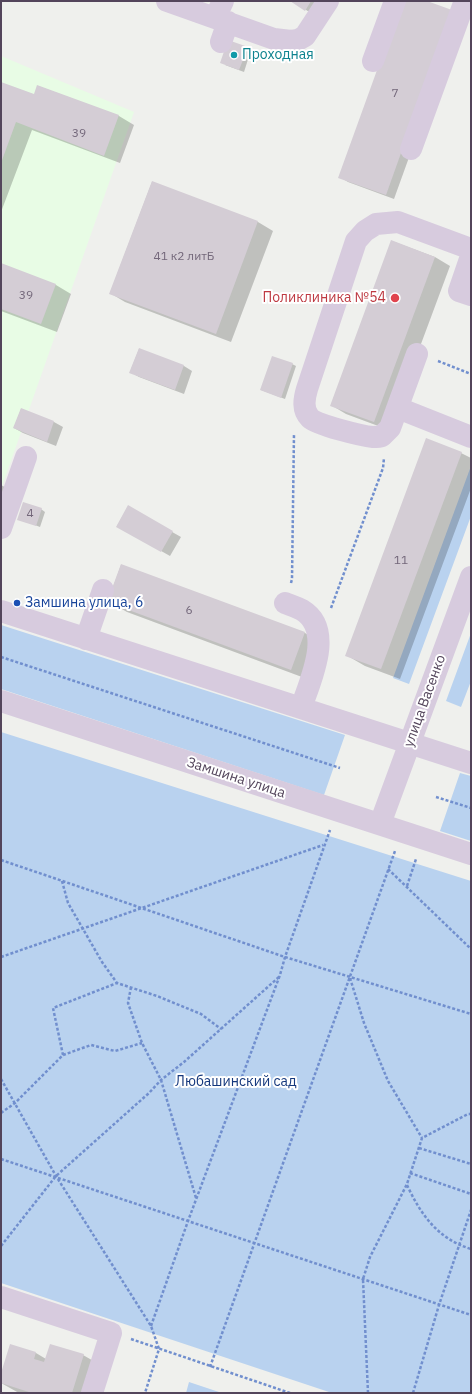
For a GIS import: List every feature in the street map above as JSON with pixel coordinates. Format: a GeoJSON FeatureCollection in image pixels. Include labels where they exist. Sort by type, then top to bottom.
{"type":"FeatureCollection","features":[{"type":"Feature","properties":{"kind":"street"},"geometry":{"type":"LineString","coordinates":[[167,1],[274,39],[291,41],[298,40],[305,36],[328,1]]}},
{"type":"Feature","properties":{"kind":"street"},"geometry":{"type":"LineString","coordinates":[[373,61],[395,1]]}},
{"type":"Feature","properties":{"kind":"street"},"geometry":{"type":"LineString","coordinates":[[411,149],[460,3]]}},
{"type":"Feature","properties":{"kind":"street"},"geometry":{"type":"LineString","coordinates":[[417,354],[390,428],[382,436],[371,437],[318,423],[310,418],[306,410],[304,400],[307,389],[356,241],[365,231],[376,224],[398,222],[471,249]]}},
{"type":"Feature","properties":{"kind":"street"},"geometry":{"type":"LineString","coordinates":[[471,256],[459,291],[471,295]]}},
{"type":"Feature","properties":{"kind":"street"},"geometry":{"type":"LineString","coordinates":[[398,408],[471,437]]}},
{"type":"Feature","properties":{"kind":"street"},"geometry":{"type":"LineString","coordinates":[[1,528],[26,457]]}},
{"type":"Feature","properties":{"kind":"street","name":"улица Васенко"},"geometry":{"type":"LineString","coordinates":[[380,824],[471,577]]}},
{"type":"Feature","properties":{"kind":"street"},"geometry":{"type":"LineString","coordinates":[[86,639],[103,590]]}},
{"type":"Feature","properties":{"kind":"street"},"geometry":{"type":"LineString","coordinates":[[285,603],[302,610],[311,617],[317,627],[319,639],[319,654],[301,708]]}},
{"type":"Feature","properties":{"kind":"street"},"geometry":{"type":"LineString","coordinates":[[1,611],[471,763]]}},
{"type":"Feature","properties":{"kind":"street","name":"Замшина улица"},"geometry":{"type":"LineString","coordinates":[[1,702],[471,854]]}},
{"type":"Feature","properties":{"kind":"street"},"geometry":{"type":"LineString","coordinates":[[1,1297],[111,1333],[92,1393]]}},
{"type":"Feature","properties":{"kind":"path"},"geometry":{"type":"LineString","coordinates":[[417,354],[471,374]]}},
{"type":"Feature","properties":{"kind":"path"},"geometry":{"type":"LineString","coordinates":[[285,603],[292,579],[295,432],[306,410]]}},
{"type":"Feature","properties":{"kind":"path"},"geometry":{"type":"LineString","coordinates":[[319,639],[383,468],[384,459],[382,436]]}},
{"type":"Feature","properties":{"kind":"path"},"geometry":{"type":"LineString","coordinates":[[1,657],[340,768]]}},
{"type":"Feature","properties":{"kind":"path"},"geometry":{"type":"LineString","coordinates":[[436,797],[471,808]]}},
{"type":"Feature","properties":{"kind":"path"},"geometry":{"type":"LineString","coordinates":[[151,1326],[196,1199],[280,975],[331,827]]}},
{"type":"Feature","properties":{"kind":"path"},"geometry":{"type":"LineString","coordinates":[[1,957],[140,907],[324,845]]}},
{"type":"Feature","properties":{"kind":"path"},"geometry":{"type":"LineString","coordinates":[[210,1366],[396,849]]}},
{"type":"Feature","properties":{"kind":"path"},"geometry":{"type":"LineString","coordinates":[[407,886],[417,855]]}},
{"type":"Feature","properties":{"kind":"path"},"geometry":{"type":"LineString","coordinates":[[1,860],[285,957],[471,1014]]}},
{"type":"Feature","properties":{"kind":"path"},"geometry":{"type":"LineString","coordinates":[[388,869],[471,949]]}},
{"type":"Feature","properties":{"kind":"path"},"geometry":{"type":"LineString","coordinates":[[62,881],[68,903],[102,962],[117,983]]}},
{"type":"Feature","properties":{"kind":"path"},"geometry":{"type":"LineString","coordinates":[[1,1246],[56,1176],[149,1093],[161,1080],[221,1029],[280,975]]}},
{"type":"Feature","properties":{"kind":"path"},"geometry":{"type":"LineString","coordinates":[[350,978],[364,1023],[388,1081],[422,1138]]}},
{"type":"Feature","properties":{"kind":"path"},"geometry":{"type":"LineString","coordinates":[[63,1055],[53,1008],[117,983],[157,996],[201,1014],[221,1029]]}},
{"type":"Feature","properties":{"kind":"path"},"geometry":{"type":"LineString","coordinates":[[131,987],[128,1003],[142,1042],[161,1080],[196,1199]]}},
{"type":"Feature","properties":{"kind":"path"},"geometry":{"type":"LineString","coordinates":[[1,1113],[15,1103],[63,1055],[91,1045],[115,1051],[142,1042]]}},
{"type":"Feature","properties":{"kind":"path"},"geometry":{"type":"LineString","coordinates":[[1,1079],[56,1176],[151,1326],[159,1349],[145,1393]]}},
{"type":"Feature","properties":{"kind":"path"},"geometry":{"type":"LineString","coordinates":[[368,1393],[363,1279],[370,1257],[407,1184],[422,1138],[468,1114],[471,1114]]}},
{"type":"Feature","properties":{"kind":"path"},"geometry":{"type":"LineString","coordinates":[[418,1148],[471,1164]]}},
{"type":"Feature","properties":{"kind":"path"},"geometry":{"type":"LineString","coordinates":[[1,1159],[471,1315]]}},
{"type":"Feature","properties":{"kind":"path"},"geometry":{"type":"LineString","coordinates":[[410,1173],[471,1194]]}},
{"type":"Feature","properties":{"kind":"path"},"geometry":{"type":"LineString","coordinates":[[407,1184],[416,1203],[434,1228],[459,1245],[471,1249]]}},
{"type":"Feature","properties":{"kind":"path"},"geometry":{"type":"LineString","coordinates":[[413,1393],[439,1305],[471,1210]]}},
{"type":"Feature","properties":{"kind":"path"},"geometry":{"type":"LineString","coordinates":[[111,1333],[290,1393]]}},
{"type":"Feature","properties":{"kind":"shaded area"},"geometry":{"type":"Polygon","coordinates":[[[1,56],[134,112],[1,489],[1,56]]]}},
{"type":"Feature","properties":{"kind":"green space"},"geometry":{"type":"Polygon","coordinates":[[[471,466],[471,516],[409,684],[393,678],[471,466]]]}},
{"type":"Feature","properties":{"kind":"green space"},"geometry":{"type":"Polygon","coordinates":[[[1,625],[345,735],[324,795],[1,689],[1,625]]]}},
{"type":"Feature","properties":{"kind":"green space"},"geometry":{"type":"Polygon","coordinates":[[[471,633],[471,681],[461,707],[446,701],[471,633]]]}},
{"type":"Feature","properties":{"kind":"green space","name":"Любашинский сад"},"geometry":{"type":"Polygon","coordinates":[[[1,732],[471,881],[471,1393],[332,1393],[1,1283],[1,732]]]}},
{"type":"Feature","properties":{"kind":"green space"},"geometry":{"type":"Polygon","coordinates":[[[460,773],[471,776],[471,841],[440,831],[460,773]]]}},
{"type":"Feature","properties":{"kind":"green space"},"geometry":{"type":"Polygon","coordinates":[[[189,1382],[222,1393],[186,1393],[189,1382]]]}},
{"type":"Feature","properties":{"kind":"building"},"geometry":{"type":"Polygon","coordinates":[[[290,1],[311,1],[305,11],[290,1]]]}},
{"type":"Feature","properties":{"kind":"building"},"geometry":{"type":"Polygon","coordinates":[[[402,1],[427,1],[452,10],[386,195],[338,178],[402,1]]]}},
{"type":"Feature","properties":{"kind":"building","name":"Проходная"},"geometry":{"type":"Polygon","coordinates":[[[228,40],[248,47],[239,70],[220,63],[228,40]]]}},
{"type":"Feature","properties":{"kind":"building"},"geometry":{"type":"Polygon","coordinates":[[[1,82],[34,94],[37,85],[119,115],[104,156],[16,122],[1,163],[1,82]]]}},
{"type":"Feature","properties":{"kind":"building"},"geometry":{"type":"Polygon","coordinates":[[[152,181],[258,221],[216,334],[109,294],[152,181]]]}},
{"type":"Feature","properties":{"kind":"building","name":"Поликлиника №54"},"geometry":{"type":"Polygon","coordinates":[[[391,240],[435,257],[374,422],[330,406],[391,240]]]}},
{"type":"Feature","properties":{"kind":"building"},"geometry":{"type":"Polygon","coordinates":[[[1,263],[56,284],[41,324],[1,309],[1,263]]]}},
{"type":"Feature","properties":{"kind":"building"},"geometry":{"type":"Polygon","coordinates":[[[139,348],[184,365],[175,390],[129,373],[139,348]]]}},
{"type":"Feature","properties":{"kind":"building"},"geometry":{"type":"Polygon","coordinates":[[[272,356],[293,363],[281,398],[260,390],[272,356]]]}},
{"type":"Feature","properties":{"kind":"building"},"geometry":{"type":"Polygon","coordinates":[[[21,408],[54,421],[47,442],[13,428],[21,408]]]}},
{"type":"Feature","properties":{"kind":"building"},"geometry":{"type":"Polygon","coordinates":[[[426,438],[462,452],[381,669],[345,656],[426,438]]]}},
{"type":"Feature","properties":{"kind":"building"},"geometry":{"type":"Polygon","coordinates":[[[23,502],[42,508],[36,526],[17,520],[23,502]]]}},
{"type":"Feature","properties":{"kind":"building"},"geometry":{"type":"Polygon","coordinates":[[[128,505],[173,531],[161,552],[116,527],[128,505]]]}},
{"type":"Feature","properties":{"kind":"building"},"geometry":{"type":"Polygon","coordinates":[[[121,564],[305,632],[291,670],[107,602],[121,564]]]}},
{"type":"Feature","properties":{"kind":"building"},"geometry":{"type":"Polygon","coordinates":[[[10,1344],[36,1352],[34,1359],[44,1362],[50,1344],[84,1354],[72,1393],[32,1393],[1,1383],[1,1373],[10,1344]]]}},
{"type":"Feature","properties":{"kind":"place","name":"Проходная"},"geometry":{"type":"Point","coordinates":[234,55]}},
{"type":"Feature","properties":{"kind":"place","name":"Поликлиника №54"},"geometry":{"type":"Point","coordinates":[395,298]}},
{"type":"Feature","properties":{"kind":"place","name":"Замшина улица, 6"},"geometry":{"type":"Point","coordinates":[17,603]}}]}
